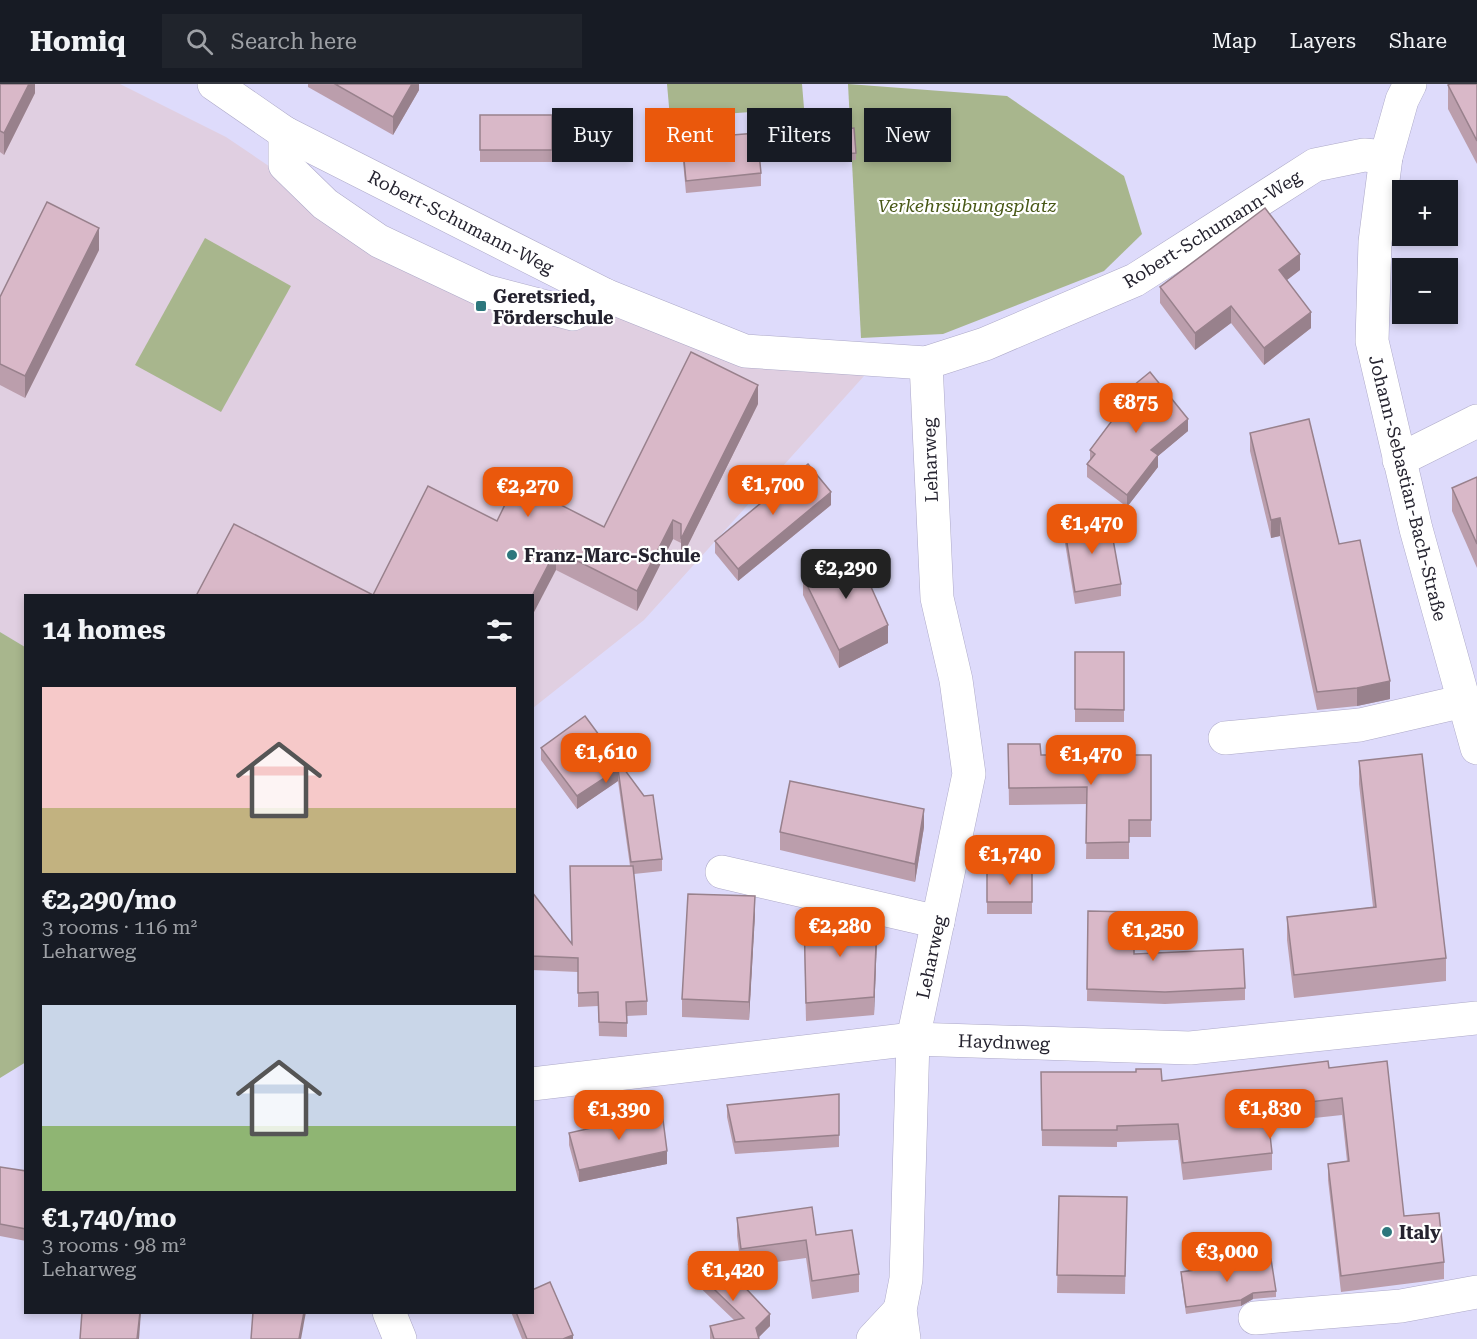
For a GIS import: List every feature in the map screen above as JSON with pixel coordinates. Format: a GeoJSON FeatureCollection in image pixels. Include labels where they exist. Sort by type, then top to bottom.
{"type":"FeatureCollection","features":[{"type":"Feature","properties":{"kind":"street","name":"Robert-Schumann-Weg"},"geometry":{"type":"LineString","coordinates":[[214,84],[285,132],[605,295],[745,351],[926,363],[985,344],[1135,280],[1315,165],[1364,155],[1386,157]]}},
{"type":"Feature","properties":{"kind":"street","name":"Johann-Sebastian-Bach-Straße"},"geometry":{"type":"LineString","coordinates":[[1410,84],[1402,100],[1386,157],[1375,242],[1372,341],[1443,634],[1473,727]]}},
{"type":"Feature","properties":{"kind":"street"},"geometry":{"type":"LineString","coordinates":[[285,132],[285,165],[325,204],[380,242],[485,291],[573,314],[605,295]]}},
{"type":"Feature","properties":{"kind":"street","name":"Leharweg"},"geometry":{"type":"LineString","coordinates":[[902,1325],[906,1279],[913,1039],[969,774],[956,680],[937,598],[926,363]]}},
{"type":"Feature","properties":{"kind":"street"},"geometry":{"type":"LineString","coordinates":[[1399,460],[1477,421]]}},
{"type":"Feature","properties":{"kind":"street"},"geometry":{"type":"LineString","coordinates":[[1225,738],[1360,725],[1473,727]]}},
{"type":"Feature","properties":{"kind":"street"},"geometry":{"type":"LineString","coordinates":[[722,872],[938,922]]}},
{"type":"Feature","properties":{"kind":"street","name":"Haydnweg"},"geometry":{"type":"LineString","coordinates":[[534,1084],[913,1039],[1190,1048],[1477,1017]]}},
{"type":"Feature","properties":{"kind":"street"},"geometry":{"type":"LineString","coordinates":[[1255,1318],[1401,1306],[1477,1292]]}},
{"type":"Feature","properties":{"kind":"street"},"geometry":{"type":"LineString","coordinates":[[390,1314],[400,1339]]}},
{"type":"Feature","properties":{"kind":"street"},"geometry":{"type":"LineString","coordinates":[[873,1339],[902,1325]]}},
{"type":"Feature","properties":{"kind":"shaded area"},"geometry":{"type":"Polygon","coordinates":[[[0,84],[120,84],[226,137],[390,248],[527,302],[605,295],[745,351],[864,376],[644,620],[534,707],[534,594],[24,594],[24,646],[0,632],[0,84]]]}},
{"type":"Feature","properties":{"kind":"green space"},"geometry":{"type":"Polygon","coordinates":[[[667,84],[802,84],[804,108],[747,108],[747,112],[735,113],[735,108],[669,108],[667,84]]]}},
{"type":"Feature","properties":{"kind":"green space","name":"Verkehrsübungsplatz"},"geometry":{"type":"Polygon","coordinates":[[[848,84],[1007,96],[1124,176],[1142,234],[1104,271],[943,334],[861,338],[852,162],[852,108],[849,108],[848,84]]]}},
{"type":"Feature","properties":{"kind":"green space"},"geometry":{"type":"Polygon","coordinates":[[[205,238],[291,286],[221,412],[135,365],[205,238]]]}},
{"type":"Feature","properties":{"kind":"green space"},"geometry":{"type":"Polygon","coordinates":[[[0,632],[24,646],[24,1063],[0,1078],[0,632]]]}},
{"type":"Feature","properties":{"kind":"building"},"geometry":{"type":"Polygon","coordinates":[[[0,84],[29,84],[4,133],[0,131],[0,84]]]}},
{"type":"Feature","properties":{"kind":"building"},"geometry":{"type":"Polygon","coordinates":[[[335,84],[412,84],[393,117],[335,84]]]}},
{"type":"Feature","properties":{"kind":"building"},"geometry":{"type":"Polygon","coordinates":[[[1477,84],[1477,141],[1448,85],[1477,84]]]}},
{"type":"Feature","properties":{"kind":"building"},"geometry":{"type":"Polygon","coordinates":[[[480,115],[552,115],[552,150],[480,150],[480,115]]]}},
{"type":"Feature","properties":{"kind":"building"},"geometry":{"type":"Polygon","coordinates":[[[852,128],[854,128],[856,153],[852,153],[852,128]]]}},
{"type":"Feature","properties":{"kind":"building"},"geometry":{"type":"Polygon","coordinates":[[[747,134],[747,162],[760,162],[761,173],[686,181],[684,162],[735,162],[735,135],[747,134]]]}},
{"type":"Feature","properties":{"kind":"building"},"geometry":{"type":"Polygon","coordinates":[[[47,202],[99,228],[25,376],[0,364],[0,297],[47,202]]]}},
{"type":"Feature","properties":{"kind":"building"},"geometry":{"type":"Polygon","coordinates":[[[1265,208],[1300,254],[1279,270],[1311,312],[1264,348],[1231,306],[1195,333],[1160,287],[1265,208]]]}},
{"type":"Feature","properties":{"kind":"building"},"geometry":{"type":"Polygon","coordinates":[[[691,352],[758,385],[681,539],[681,524],[673,520],[637,591],[556,550],[533,594],[374,594],[428,486],[497,521],[516,482],[604,527],[691,352]]]}},
{"type":"Feature","properties":{"kind":"building"},"geometry":{"type":"Polygon","coordinates":[[[1150,372],[1188,419],[1151,450],[1158,455],[1127,495],[1087,464],[1095,454],[1090,450],[1123,406],[1117,399],[1150,372]]]}},
{"type":"Feature","properties":{"kind":"building"},"geometry":{"type":"Polygon","coordinates":[[[1309,419],[1339,544],[1360,540],[1390,681],[1357,688],[1317,692],[1280,518],[1271,520],[1250,433],[1309,419]]]}},
{"type":"Feature","properties":{"kind":"building"},"geometry":{"type":"Polygon","coordinates":[[[808,464],[831,492],[738,569],[715,541],[808,464]]]}},
{"type":"Feature","properties":{"kind":"building"},"geometry":{"type":"Polygon","coordinates":[[[1477,477],[1477,544],[1452,488],[1477,477]]]}},
{"type":"Feature","properties":{"kind":"building"},"geometry":{"type":"Polygon","coordinates":[[[1109,517],[1121,584],[1075,592],[1064,525],[1109,517]]]}},
{"type":"Feature","properties":{"kind":"building"},"geometry":{"type":"Polygon","coordinates":[[[234,524],[371,594],[197,594],[234,524]]]}},
{"type":"Feature","properties":{"kind":"building"},"geometry":{"type":"Polygon","coordinates":[[[855,551],[888,625],[839,650],[803,577],[855,551]]]}},
{"type":"Feature","properties":{"kind":"building"},"geometry":{"type":"Polygon","coordinates":[[[1075,652],[1124,652],[1124,710],[1075,709],[1075,652]]]}},
{"type":"Feature","properties":{"kind":"building"},"geometry":{"type":"Polygon","coordinates":[[[585,716],[644,796],[653,795],[662,859],[631,862],[618,769],[577,796],[541,748],[585,716]]]}},
{"type":"Feature","properties":{"kind":"building"},"geometry":{"type":"Polygon","coordinates":[[[1008,744],[1040,744],[1041,755],[1151,755],[1151,820],[1129,820],[1129,842],[1086,843],[1087,787],[1009,788],[1008,744]]]}},
{"type":"Feature","properties":{"kind":"building"},"geometry":{"type":"Polygon","coordinates":[[[1422,754],[1446,958],[1294,975],[1287,917],[1376,907],[1359,761],[1422,754]]]}},
{"type":"Feature","properties":{"kind":"building"},"geometry":{"type":"Polygon","coordinates":[[[790,781],[924,809],[915,864],[780,832],[790,781]]]}},
{"type":"Feature","properties":{"kind":"building"},"geometry":{"type":"Polygon","coordinates":[[[570,866],[633,866],[647,1001],[626,1002],[627,1023],[599,1022],[598,992],[578,993],[578,958],[534,956],[534,895],[572,944],[570,866]]]}},
{"type":"Feature","properties":{"kind":"building"},"geometry":{"type":"Polygon","coordinates":[[[987,870],[1032,870],[1032,902],[987,902],[987,870]]]}},
{"type":"Feature","properties":{"kind":"building"},"geometry":{"type":"Polygon","coordinates":[[[688,894],[755,896],[749,1002],[682,999],[688,894]]]}},
{"type":"Feature","properties":{"kind":"building"},"geometry":{"type":"Polygon","coordinates":[[[1088,911],[1134,912],[1134,954],[1243,949],[1245,988],[1165,992],[1087,989],[1088,911]]]}},
{"type":"Feature","properties":{"kind":"building"},"geometry":{"type":"Polygon","coordinates":[[[804,916],[877,919],[874,997],[806,1003],[804,916]]]}},
{"type":"Feature","properties":{"kind":"building"},"geometry":{"type":"Polygon","coordinates":[[[1328,1061],[1329,1068],[1387,1061],[1404,1216],[1439,1213],[1444,1262],[1341,1276],[1328,1164],[1349,1161],[1342,1098],[1267,1107],[1272,1153],[1183,1163],[1178,1124],[1117,1126],[1117,1130],[1042,1130],[1041,1072],[1136,1072],[1136,1069],[1161,1069],[1162,1081],[1328,1061]]]}},
{"type":"Feature","properties":{"kind":"building"},"geometry":{"type":"Polygon","coordinates":[[[839,1094],[839,1135],[735,1142],[727,1105],[839,1094]]]}},
{"type":"Feature","properties":{"kind":"building"},"geometry":{"type":"Polygon","coordinates":[[[662,1112],[667,1151],[579,1170],[569,1133],[662,1112]]]}},
{"type":"Feature","properties":{"kind":"building"},"geometry":{"type":"Polygon","coordinates":[[[0,1167],[24,1171],[24,1229],[0,1224],[0,1167]]]}},
{"type":"Feature","properties":{"kind":"building"},"geometry":{"type":"Polygon","coordinates":[[[1059,1196],[1127,1197],[1125,1276],[1057,1275],[1059,1196]]]}},
{"type":"Feature","properties":{"kind":"building"},"geometry":{"type":"Polygon","coordinates":[[[812,1207],[816,1235],[852,1230],[859,1274],[812,1281],[806,1240],[741,1249],[737,1218],[812,1207]]]}},
{"type":"Feature","properties":{"kind":"building"},"geometry":{"type":"Polygon","coordinates":[[[718,1259],[770,1314],[756,1328],[759,1339],[714,1339],[710,1326],[744,1318],[689,1265],[718,1259]]]}},
{"type":"Feature","properties":{"kind":"building"},"geometry":{"type":"Polygon","coordinates":[[[1271,1259],[1276,1291],[1253,1293],[1241,1300],[1186,1307],[1181,1272],[1271,1259]]]}},
{"type":"Feature","properties":{"kind":"building"},"geometry":{"type":"Polygon","coordinates":[[[550,1282],[573,1335],[563,1339],[527,1339],[517,1314],[534,1314],[534,1289],[550,1282]]]}},
{"type":"Feature","properties":{"kind":"building"},"geometry":{"type":"Polygon","coordinates":[[[82,1314],[140,1314],[137,1339],[80,1339],[82,1314]]]}},
{"type":"Feature","properties":{"kind":"building"},"geometry":{"type":"Polygon","coordinates":[[[253,1314],[304,1314],[299,1339],[251,1339],[253,1314]]]}},
{"type":"Feature","properties":{"kind":"place","name":"Geretsried, Förderschule"},"geometry":{"type":"Point","coordinates":[481,306]}},
{"type":"Feature","properties":{"kind":"place","name":"Franz-Marc-Schule"},"geometry":{"type":"Point","coordinates":[512,555]}},
{"type":"Feature","properties":{"kind":"place","name":"Italy"},"geometry":{"type":"Point","coordinates":[1387,1232]}}]}
